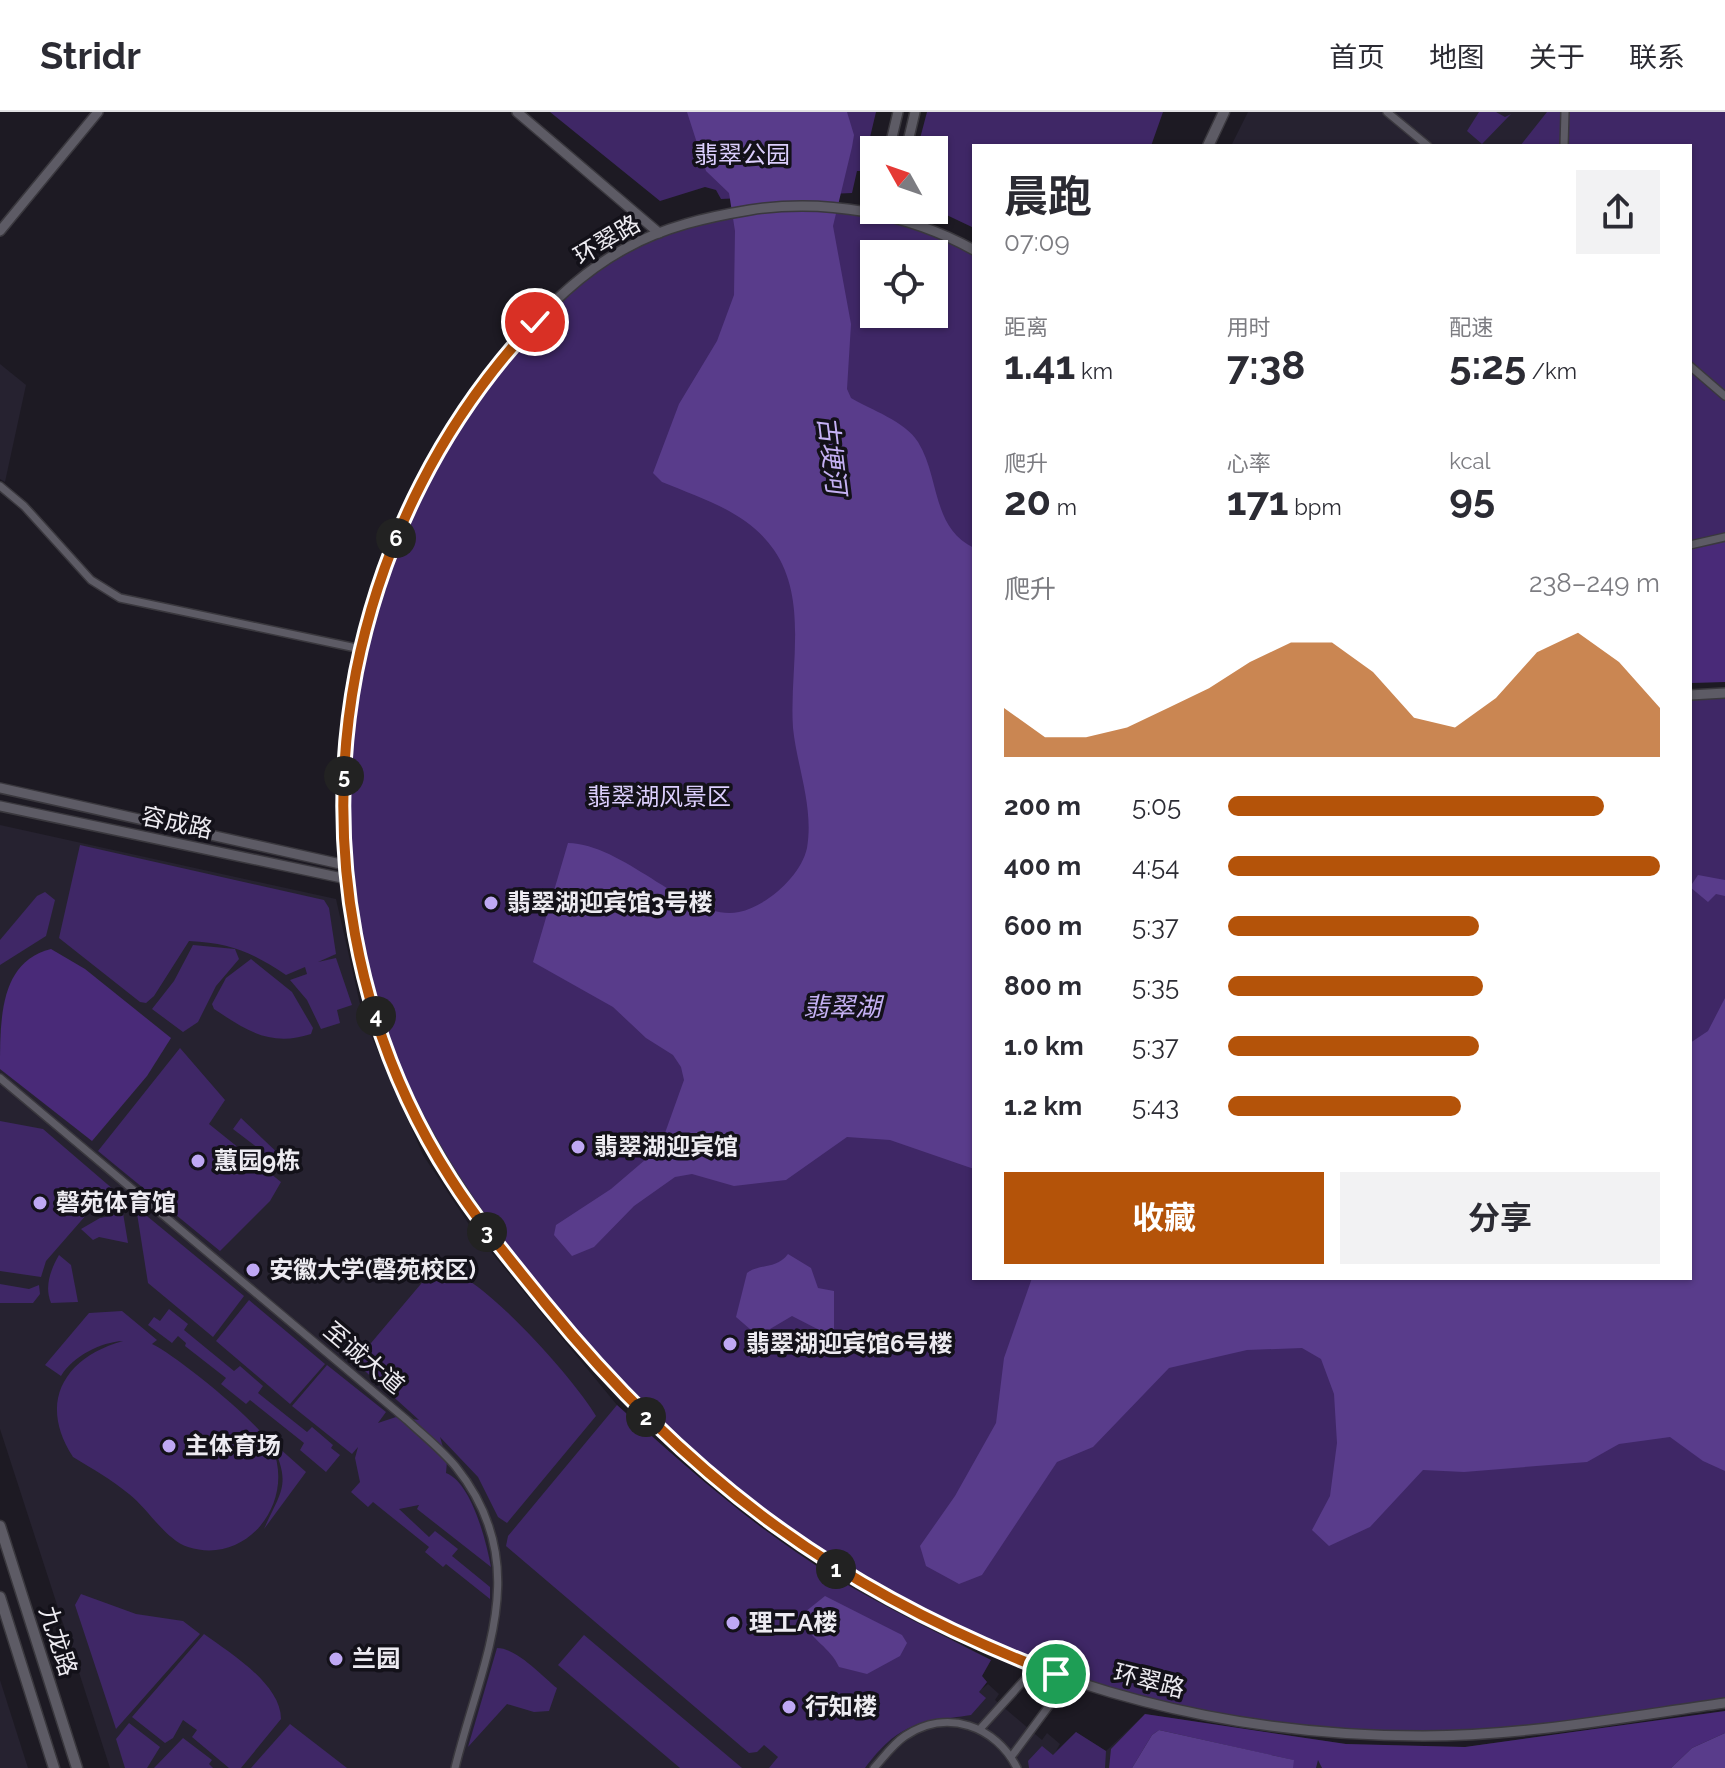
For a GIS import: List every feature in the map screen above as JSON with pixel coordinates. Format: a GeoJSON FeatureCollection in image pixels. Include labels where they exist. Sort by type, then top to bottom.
{"type":"FeatureCollection","features":[{"type":"Feature","properties":{"kind":"main road"},"geometry":{"type":"LineString","coordinates":[[1209,144],[1224,112]]}},
{"type":"Feature","properties":{"kind":"main road"},"geometry":{"type":"LineString","coordinates":[[1216,144],[1230,112]]}},
{"type":"Feature","properties":{"kind":"main road","name":"九龙路"},"geometry":{"type":"LineString","coordinates":[[0,1526],[77,1768]]}},
{"type":"Feature","properties":{"kind":"main road","name":"九龙路"},"geometry":{"type":"LineString","coordinates":[[0,1597],[54,1768]]}},
{"type":"Feature","properties":{"kind":"street"},"geometry":{"type":"LineString","coordinates":[[0,231],[98,112]]}},
{"type":"Feature","properties":{"kind":"street"},"geometry":{"type":"LineString","coordinates":[[517,112],[659,233]]}},
{"type":"Feature","properties":{"kind":"street"},"geometry":{"type":"LineString","coordinates":[[892,136],[898,112]]}},
{"type":"Feature","properties":{"kind":"street"},"geometry":{"type":"LineString","coordinates":[[909,136],[915,112]]}},
{"type":"Feature","properties":{"kind":"street"},"geometry":{"type":"LineString","coordinates":[[1387,112],[1426,144]]}},
{"type":"Feature","properties":{"kind":"street"},"geometry":{"type":"LineString","coordinates":[[1564,144],[1565,112]]}},
{"type":"Feature","properties":{"kind":"street","name":"环翠路"},"geometry":{"type":"LineString","coordinates":[[860,210],[795,206],[713,216],[659,233],[625,248],[579,279],[519,339],[476,393],[437,454],[405,517],[377,589],[361,649],[345,764],[345,865],[359,960],[389,1054],[419,1123],[478,1219],[593,1361],[684,1453],[782,1532],[902,1607],[1036,1667],[1069,1679],[1219,1718],[1380,1735],[1526,1730],[1725,1703]]}},
{"type":"Feature","properties":{"kind":"street"},"geometry":{"type":"LineString","coordinates":[[917,224],[972,249]]}},
{"type":"Feature","properties":{"kind":"street"},"geometry":{"type":"LineString","coordinates":[[1692,368],[1725,396]]}},
{"type":"Feature","properties":{"kind":"street"},"geometry":{"type":"LineString","coordinates":[[0,486],[24,506],[91,580],[120,598],[361,649]]}},
{"type":"Feature","properties":{"kind":"street"},"geometry":{"type":"LineString","coordinates":[[1692,545],[1725,537]]}},
{"type":"Feature","properties":{"kind":"street"},"geometry":{"type":"LineString","coordinates":[[1692,695],[1725,693]]}},
{"type":"Feature","properties":{"kind":"street","name":"容成路"},"geometry":{"type":"LineString","coordinates":[[0,788],[345,865]]}},
{"type":"Feature","properties":{"kind":"street","name":"容成路"},"geometry":{"type":"LineString","coordinates":[[0,806],[347,879]]}},
{"type":"Feature","properties":{"kind":"street","name":"至诚大道"},"geometry":{"type":"LineString","coordinates":[[0,1078],[407,1420],[454,1465],[472,1490],[492,1534],[500,1596],[495,1625],[455,1768]]}},
{"type":"Feature","properties":{"kind":"street"},"geometry":{"type":"LineString","coordinates":[[980,1729],[1036,1667]]}},
{"type":"Feature","properties":{"kind":"street"},"geometry":{"type":"LineString","coordinates":[[1011,1757],[1069,1679]]}},
{"type":"Feature","properties":{"kind":"street"},"geometry":{"type":"LineString","coordinates":[[874,1768],[898,1742],[920,1729],[951,1724],[980,1729],[1000,1741],[1017,1768]]}},
{"type":"Feature","properties":{"kind":"shaded area"},"geometry":{"type":"Polygon","coordinates":[[[1248,112],[1725,112],[1725,682],[1692,683],[1692,144],[1232,144],[1248,112]]]}},
{"type":"Feature","properties":{"kind":"shaded area"},"geometry":{"type":"Polygon","coordinates":[[[0,364],[26,385],[5,482],[0,479],[0,364]]]}},
{"type":"Feature","properties":{"kind":"shaded area"},"geometry":{"type":"Polygon","coordinates":[[[1725,537],[1725,682],[1692,683],[1692,545],[1725,537]]]}},
{"type":"Feature","properties":{"kind":"shaded area","name":"安徽大学(磬苑校区)"},"geometry":{"type":"Polygon","coordinates":[[[0,825],[336,899],[363,1017],[423,1155],[472,1229],[617,1405],[718,1495],[832,1576],[991,1660],[982,1676],[987,1682],[982,1689],[988,1684],[999,1694],[995,1700],[1042,1740],[1047,1733],[1060,1744],[1056,1751],[1076,1732],[1106,1751],[1145,1714],[1346,1744],[1465,1747],[1725,1711],[1725,1768],[110,1768],[0,1429],[0,825]]]}},
{"type":"Feature","properties":{"kind":"shaded area"},"geometry":{"type":"Polygon","coordinates":[[[51,949],[85,969],[171,1038],[147,1076],[92,1141],[0,1069],[3,1012],[12,979],[34,956],[51,949]]]}},
{"type":"Feature","properties":{"kind":"shaded area"},"geometry":{"type":"Polygon","coordinates":[[[0,1680],[28,1768],[0,1768],[0,1680]]]}},
{"type":"Feature","properties":{"kind":"shaded area"},"geometry":{"type":"Polygon","coordinates":[[[1725,1711],[1725,1733],[1692,1748],[1671,1768],[1322,1768],[1318,1760],[1316,1768],[1293,1768],[1293,1760],[1159,1730],[1152,1735],[1132,1768],[1109,1768],[1111,1749],[1145,1714],[1346,1744],[1465,1747],[1725,1711]]]}},
{"type":"Feature","properties":{"kind":"green space","name":"翡翠公园"},"geometry":{"type":"Polygon","coordinates":[[[550,112],[876,112],[870,136],[860,136],[860,171],[857,171],[852,193],[721,199],[716,190],[705,187],[660,201],[550,112]]]}},
{"type":"Feature","properties":{"kind":"green space"},"geometry":{"type":"Polygon","coordinates":[[[927,112],[1163,112],[1152,144],[972,144],[972,227],[948,216],[948,136],[921,136],[927,112]]]}},
{"type":"Feature","properties":{"kind":"green space"},"geometry":{"type":"Polygon","coordinates":[[[1479,112],[1496,112],[1505,117],[1511,114],[1482,144],[1467,131],[1479,112]]]}},
{"type":"Feature","properties":{"kind":"green space"},"geometry":{"type":"Polygon","coordinates":[[[1547,112],[1725,112],[1725,537],[1692,545],[1692,144],[1522,144],[1547,112]]]}},
{"type":"Feature","properties":{"kind":"green space","name":"翡翠湖风景区"},"geometry":{"type":"Polygon","coordinates":[[[795,206],[860,214],[860,224],[908,224],[972,249],[972,1280],[1692,1280],[1692,695],[1725,693],[1725,1703],[1539,1729],[1380,1735],[1195,1713],[1009,1656],[857,1582],[684,1453],[494,1240],[406,1096],[359,960],[345,865],[347,734],[377,589],[437,454],[519,339],[610,257],[713,216],[795,206]]]}},
{"type":"Feature","properties":{"kind":"green space"},"geometry":{"type":"Polygon","coordinates":[[[80,845],[324,900],[329,908],[336,954],[318,962],[336,958],[352,1005],[337,1010],[340,1023],[321,1029],[307,1000],[290,980],[307,974],[305,967],[286,975],[240,950],[189,941],[154,996],[146,1003],[140,1002],[59,938],[80,845]]]}},
{"type":"Feature","properties":{"kind":"green space"},"geometry":{"type":"Polygon","coordinates":[[[45,892],[55,900],[46,936],[0,965],[0,940],[37,896],[45,892]]]}},
{"type":"Feature","properties":{"kind":"green space"},"geometry":{"type":"Polygon","coordinates":[[[193,945],[235,949],[239,959],[216,986],[198,1022],[183,1032],[152,1009],[174,981],[193,945]]]}},
{"type":"Feature","properties":{"kind":"green space"},"geometry":{"type":"Polygon","coordinates":[[[251,959],[292,992],[313,1028],[311,1034],[297,1038],[271,1038],[237,1024],[214,1009],[212,1004],[226,978],[251,959]]]}},
{"type":"Feature","properties":{"kind":"green space"},"geometry":{"type":"Polygon","coordinates":[[[180,1048],[225,1100],[209,1124],[281,1182],[270,1201],[220,1251],[98,1151],[180,1048]]]}},
{"type":"Feature","properties":{"kind":"green space"},"geometry":{"type":"Polygon","coordinates":[[[241,1118],[284,1159],[280,1165],[233,1129],[241,1118]]]}},
{"type":"Feature","properties":{"kind":"green space","name":"磬苑体育馆"},"geometry":{"type":"Polygon","coordinates":[[[0,1121],[43,1129],[121,1196],[119,1208],[87,1214],[46,1261],[41,1277],[0,1271],[0,1121]]]}},
{"type":"Feature","properties":{"kind":"green space"},"geometry":{"type":"Polygon","coordinates":[[[136,1207],[244,1296],[213,1337],[148,1283],[136,1207]]]}},
{"type":"Feature","properties":{"kind":"green space"},"geometry":{"type":"Polygon","coordinates":[[[123,1213],[128,1243],[99,1237],[93,1240],[81,1229],[100,1218],[123,1213]]]}},
{"type":"Feature","properties":{"kind":"green space"},"geometry":{"type":"Polygon","coordinates":[[[59,1255],[71,1265],[78,1302],[51,1303],[48,1284],[59,1255]]]}},
{"type":"Feature","properties":{"kind":"green space"},"geometry":{"type":"Polygon","coordinates":[[[445,1269],[462,1276],[504,1309],[569,1379],[596,1416],[507,1523],[498,1517],[478,1477],[440,1437],[447,1461],[446,1473],[463,1488],[470,1500],[491,1567],[417,1509],[419,1505],[399,1509],[429,1537],[435,1531],[458,1549],[452,1556],[490,1587],[490,1599],[446,1564],[443,1567],[425,1552],[429,1547],[373,1502],[368,1507],[351,1492],[360,1482],[355,1458],[358,1447],[352,1454],[292,1406],[327,1365],[386,1412],[378,1423],[396,1417],[419,1420],[355,1362],[431,1272],[445,1269]]]}},
{"type":"Feature","properties":{"kind":"green space"},"geometry":{"type":"Polygon","coordinates":[[[0,1284],[29,1289],[39,1285],[40,1294],[33,1303],[0,1303],[0,1284]]]}},
{"type":"Feature","properties":{"kind":"green space"},"geometry":{"type":"Polygon","coordinates":[[[249,1300],[325,1364],[290,1404],[216,1341],[249,1300]]]}},
{"type":"Feature","properties":{"kind":"green space"},"geometry":{"type":"Polygon","coordinates":[[[169,1309],[188,1324],[184,1330],[234,1371],[240,1366],[263,1386],[258,1393],[307,1432],[312,1427],[333,1445],[331,1448],[340,1455],[326,1472],[300,1450],[304,1443],[250,1400],[246,1404],[221,1384],[226,1378],[185,1346],[186,1343],[178,1336],[172,1343],[148,1325],[154,1317],[160,1321],[169,1309]]]}},
{"type":"Feature","properties":{"kind":"green space","name":"主体育场"},"geometry":{"type":"Polygon","coordinates":[[[122,1311],[157,1340],[152,1344],[236,1407],[272,1447],[278,1468],[272,1507],[262,1524],[247,1538],[230,1547],[210,1550],[180,1543],[129,1494],[73,1457],[62,1437],[57,1418],[63,1384],[72,1370],[86,1358],[123,1341],[88,1351],[61,1376],[45,1365],[89,1313],[122,1311]]]}},
{"type":"Feature","properties":{"kind":"green space"},"geometry":{"type":"Polygon","coordinates":[[[617,1405],[721,1496],[805,1558],[872,1599],[991,1660],[982,1676],[987,1682],[979,1692],[986,1698],[971,1715],[923,1723],[900,1733],[865,1768],[769,1768],[778,1757],[764,1745],[757,1752],[749,1753],[506,1546],[508,1536],[617,1405]]]}},
{"type":"Feature","properties":{"kind":"green space"},"geometry":{"type":"Polygon","coordinates":[[[270,1440],[306,1472],[264,1529],[280,1495],[283,1477],[270,1440]]]}},
{"type":"Feature","properties":{"kind":"green space"},"geometry":{"type":"Polygon","coordinates":[[[81,1594],[136,1614],[183,1621],[200,1634],[116,1729],[75,1605],[81,1594]]]}},
{"type":"Feature","properties":{"kind":"green space"},"geometry":{"type":"Polygon","coordinates":[[[204,1634],[252,1670],[273,1694],[279,1706],[281,1719],[241,1768],[229,1768],[192,1737],[197,1730],[183,1720],[173,1738],[165,1743],[132,1717],[204,1634]]]}},
{"type":"Feature","properties":{"kind":"green space"},"geometry":{"type":"Polygon","coordinates":[[[584,1635],[742,1768],[680,1768],[558,1665],[584,1635]]]}},
{"type":"Feature","properties":{"kind":"green space"},"geometry":{"type":"Polygon","coordinates":[[[497,1648],[521,1657],[557,1688],[549,1711],[534,1712],[507,1704],[468,1747],[497,1648]]]}},
{"type":"Feature","properties":{"kind":"green space"},"geometry":{"type":"Polygon","coordinates":[[[129,1723],[160,1747],[147,1768],[125,1768],[116,1739],[129,1723]]]}},
{"type":"Feature","properties":{"kind":"green space"},"geometry":{"type":"Polygon","coordinates":[[[290,1724],[347,1768],[251,1768],[290,1724]]]}},
{"type":"Feature","properties":{"kind":"green space"},"geometry":{"type":"Polygon","coordinates":[[[1076,1732],[1106,1751],[1105,1768],[1029,1768],[1028,1761],[1042,1746],[1053,1755],[1076,1732]]]}},
{"type":"Feature","properties":{"kind":"green space"},"geometry":{"type":"Polygon","coordinates":[[[183,1738],[212,1760],[209,1764],[213,1768],[154,1768],[183,1738]]]}},
{"type":"Feature","properties":{"kind":"water","name":"翡翠湖"},"geometry":{"type":"Polygon","coordinates":[[[687,112],[847,112],[854,135],[833,226],[851,324],[847,389],[851,398],[896,422],[918,442],[950,528],[972,547],[972,1168],[890,1140],[847,1137],[786,1180],[734,1186],[692,1174],[675,1177],[634,1206],[594,1247],[572,1256],[554,1235],[556,1225],[611,1189],[645,1160],[665,1133],[684,1080],[681,1067],[673,1055],[646,1038],[613,1007],[533,962],[568,843],[612,856],[700,906],[720,912],[739,912],[761,903],[790,879],[804,859],[809,833],[807,802],[793,728],[794,613],[785,570],[763,537],[738,516],[662,482],[653,473],[679,404],[717,341],[734,295],[735,231],[729,193],[706,171],[687,112]]]}},
{"type":"Feature","properties":{"kind":"water"},"geometry":{"type":"Polygon","coordinates":[[[1698,875],[1725,880],[1725,896],[1716,894],[1708,902],[1692,889],[1698,875]]]}},
{"type":"Feature","properties":{"kind":"water"},"geometry":{"type":"Polygon","coordinates":[[[1725,998],[1725,1471],[1703,1461],[1670,1437],[1619,1444],[1587,1462],[1464,1472],[1423,1470],[1370,1527],[1329,1546],[1312,1530],[1330,1496],[1337,1443],[1334,1394],[1321,1359],[1302,1348],[1247,1350],[1169,1368],[1093,1447],[1057,1462],[982,1575],[959,1584],[926,1566],[920,1546],[955,1496],[996,1423],[1004,1358],[1031,1280],[1692,1280],[1692,1042],[1708,1031],[1725,998]]]}},
{"type":"Feature","properties":{"kind":"water"},"geometry":{"type":"Polygon","coordinates":[[[788,1254],[811,1268],[818,1288],[834,1291],[834,1329],[829,1335],[792,1316],[758,1336],[736,1317],[747,1273],[778,1262],[788,1254]]]}},
{"type":"Feature","properties":{"kind":"water"},"geometry":{"type":"Polygon","coordinates":[[[825,1596],[902,1635],[907,1643],[900,1656],[867,1674],[839,1667],[802,1620],[805,1612],[825,1596]]]}},
{"type":"Feature","properties":{"kind":"water"},"geometry":{"type":"Polygon","coordinates":[[[1159,1730],[1294,1760],[1293,1768],[1132,1768],[1152,1735],[1159,1730]]]}},
{"type":"Feature","properties":{"kind":"water"},"geometry":{"type":"Polygon","coordinates":[[[1725,1733],[1725,1768],[1671,1768],[1692,1748],[1725,1733]]]}},
{"type":"Feature","properties":{"kind":"place","name":"翡翠湖迎宾馆3号楼"},"geometry":{"type":"Point","coordinates":[491,903]}},
{"type":"Feature","properties":{"kind":"place","name":"翡翠湖迎宾馆"},"geometry":{"type":"Point","coordinates":[578,1147]}},
{"type":"Feature","properties":{"kind":"place","name":"蕙园9栋"},"geometry":{"type":"Point","coordinates":[198,1161]}},
{"type":"Feature","properties":{"kind":"place","name":"磬苑体育馆"},"geometry":{"type":"Point","coordinates":[40,1203]}},
{"type":"Feature","properties":{"kind":"place","name":"安徽大学(磬苑校区)"},"geometry":{"type":"Point","coordinates":[253,1270]}},
{"type":"Feature","properties":{"kind":"place","name":"翡翠湖迎宾馆6号楼"},"geometry":{"type":"Point","coordinates":[730,1344]}},
{"type":"Feature","properties":{"kind":"place","name":"主体育场"},"geometry":{"type":"Point","coordinates":[169,1446]}},
{"type":"Feature","properties":{"kind":"place","name":"理工A楼"},"geometry":{"type":"Point","coordinates":[733,1623]}},
{"type":"Feature","properties":{"kind":"place","name":"兰园"},"geometry":{"type":"Point","coordinates":[336,1659]}},
{"type":"Feature","properties":{"kind":"place","name":"行知楼"},"geometry":{"type":"Point","coordinates":[789,1707]}},
{"type":"Feature","properties":{"kind":"route"},"geometry":{"type":"LineString","coordinates":[[535,322],[476,393],[427,472],[405,517],[377,589],[359,657],[345,764],[345,865],[349,909],[359,960],[389,1054],[431,1145],[478,1219],[593,1361],[663,1435],[741,1502],[857,1582],[958,1634],[1056,1674]]}},
{"type":"Feature","properties":{"kind":"water label","name":"古埂河"},"geometry":{"type":"Point","coordinates":[832,455]}}]}
